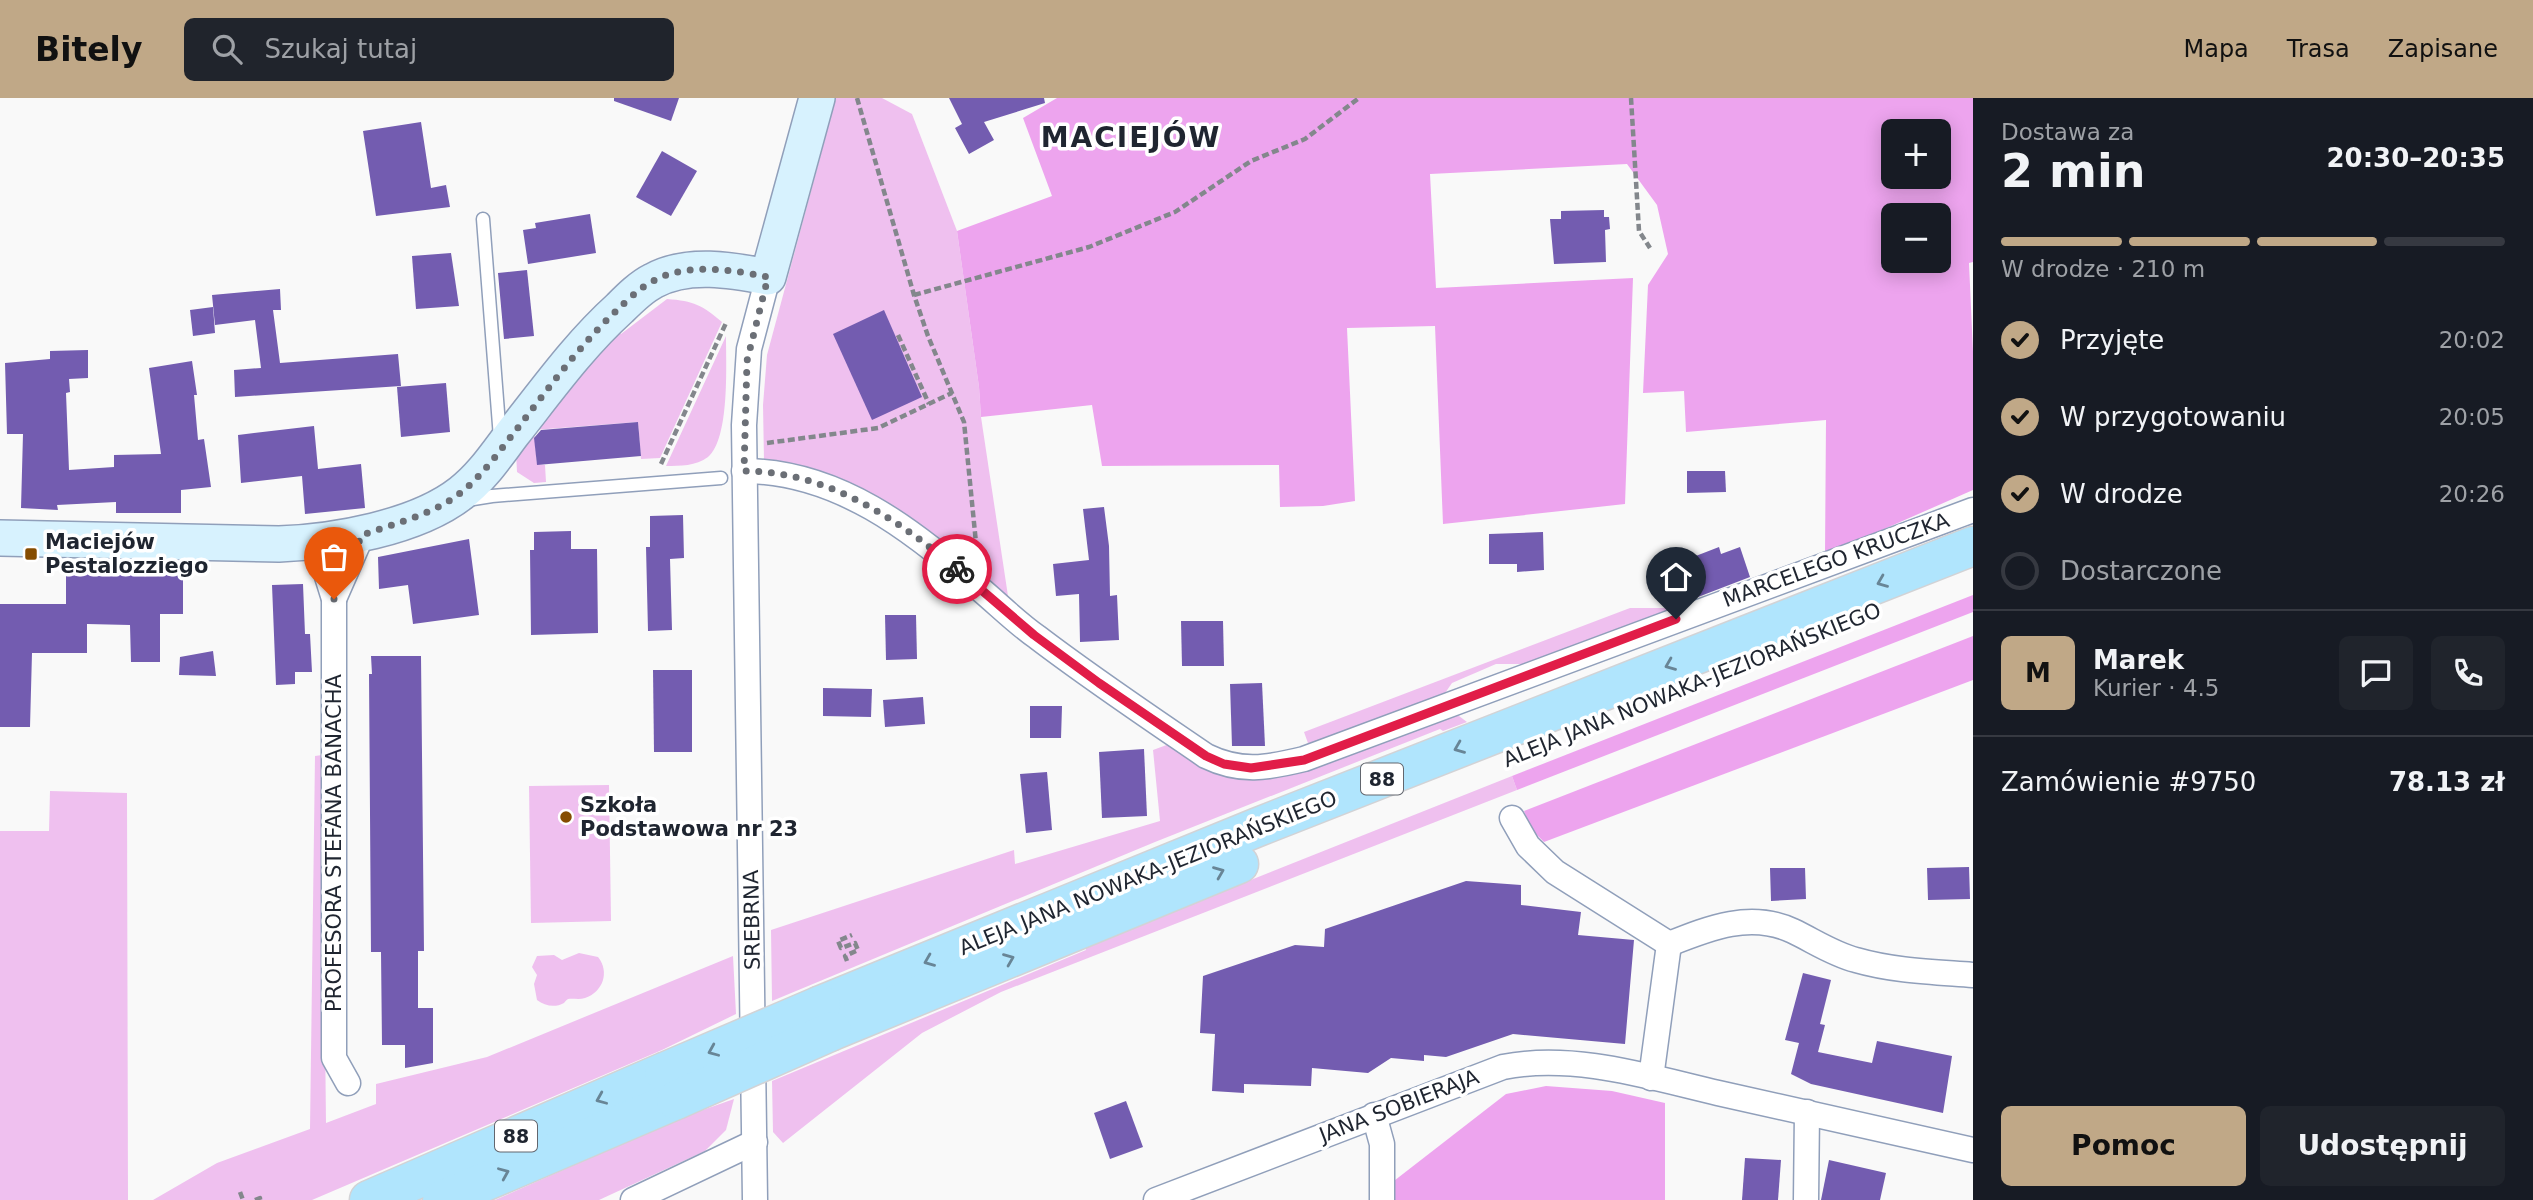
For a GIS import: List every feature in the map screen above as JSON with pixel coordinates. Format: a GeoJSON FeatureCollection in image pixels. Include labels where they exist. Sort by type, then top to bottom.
{"type":"FeatureCollection","features":[{"type":"Feature","properties":{"kind":"main road","name":"ALEJA JANA NOWAKA-JEZIORAŃSKIEGO"},"geometry":{"type":"LineString","coordinates":[[369,1200],[670,1086],[1258,827],[1973,546]]}},
{"type":"Feature","properties":{"kind":"main road","name":"ALEJA JANA NOWAKA-JEZIORAŃSKIEGO"},"geometry":{"type":"LineString","coordinates":[[827,1018],[1260,856],[1973,574]]}},
{"type":"Feature","properties":{"kind":"main road","name":"ALEJA JANA NOWAKA-JEZIORAŃSKIEGO"},"geometry":{"type":"LineString","coordinates":[[442,1200],[670,1086]]}},
{"type":"Feature","properties":{"kind":"street"},"geometry":{"type":"LineString","coordinates":[[0,538],[311,543],[362,535],[452,500],[473,483],[592,335],[653,280],[672,274],[719,270],[768,277],[817,98]]}},
{"type":"Feature","properties":{"kind":"street","name":"SREBRNA"},"geometry":{"type":"LineString","coordinates":[[755,1200],[732,475],[747,361],[768,277]]}},
{"type":"Feature","properties":{"kind":"street","name":"MARCELEGO KRUCZKA"},"geometry":{"type":"LineString","coordinates":[[732,475],[768,472],[812,481],[858,500],[931,547],[1034,635],[1099,683],[1206,756],[1237,767],[1269,766],[1304,760],[1973,509]]}},
{"type":"Feature","properties":{"kind":"street","name":"PROFESORA STEFANA BANACHA"},"geometry":{"type":"LineString","coordinates":[[334,599],[362,535]]}},
{"type":"Feature","properties":{"kind":"street","name":"PROFESORA STEFANA BANACHA"},"geometry":{"type":"LineString","coordinates":[[311,543],[325,570],[334,599],[334,1058],[348,1083]]}},
{"type":"Feature","properties":{"kind":"street"},"geometry":{"type":"LineString","coordinates":[[1512,818],[1528,846],[1555,872],[1669,944]]}},
{"type":"Feature","properties":{"kind":"street"},"geometry":{"type":"LineString","coordinates":[[1669,944],[1725,925],[1741,922],[1769,923],[1795,932],[1835,953],[1874,965],[1973,975]]}},
{"type":"Feature","properties":{"kind":"street"},"geometry":{"type":"LineString","coordinates":[[1651,1078],[1669,944]]}},
{"type":"Feature","properties":{"kind":"street","name":"JANA SOBIERAJA"},"geometry":{"type":"LineString","coordinates":[[1156,1200],[1503,1067],[1525,1063],[1572,1064],[1651,1078],[1973,1150]]}},
{"type":"Feature","properties":{"kind":"street"},"geometry":{"type":"LineString","coordinates":[[1806,1200],[1807,1112]]}},
{"type":"Feature","properties":{"kind":"street"},"geometry":{"type":"LineString","coordinates":[[1374,1115],[1382,1143],[1382,1200]]}},
{"type":"Feature","properties":{"kind":"street"},"geometry":{"type":"LineString","coordinates":[[633,1200],[755,1142]]}},
{"type":"Feature","properties":{"kind":"lane"},"geometry":{"type":"LineString","coordinates":[[483,219],[501,449]]}},
{"type":"Feature","properties":{"kind":"lane"},"geometry":{"type":"LineString","coordinates":[[440,506],[492,496],[732,475]]}},
{"type":"Feature","properties":{"kind":"path"},"geometry":{"type":"LineString","coordinates":[[857,98],[914,295],[964,422],[981,589]]}},
{"type":"Feature","properties":{"kind":"path"},"geometry":{"type":"LineString","coordinates":[[914,295],[1089,247],[1175,212],[1251,161],[1305,139],[1359,98]]}},
{"type":"Feature","properties":{"kind":"path"},"geometry":{"type":"LineString","coordinates":[[1631,98],[1639,231],[1650,248]]}},
{"type":"Feature","properties":{"kind":"path"},"geometry":{"type":"LineString","coordinates":[[659,468],[726,323]]}},
{"type":"Feature","properties":{"kind":"path"},"geometry":{"type":"LineString","coordinates":[[898,335],[929,404]]}},
{"type":"Feature","properties":{"kind":"path"},"geometry":{"type":"LineString","coordinates":[[760,444],[878,428],[952,393]]}},
{"type":"Feature","properties":{"kind":"path"},"geometry":{"type":"LineString","coordinates":[[852,935],[838,941],[841,948],[855,943],[858,950],[845,956],[847,962],[855,959]]}},
{"type":"Feature","properties":{"kind":"path"},"geometry":{"type":"LineString","coordinates":[[240,1192],[243,1200]]}},
{"type":"Feature","properties":{"kind":"path"},"geometry":{"type":"LineString","coordinates":[[255,1200],[261,1200]]}},
{"type":"Feature","properties":{"kind":"shaded area"},"geometry":{"type":"Polygon","coordinates":[[[836,98],[882,98],[912,114],[957,231],[1008,596],[914,524],[764,461],[763,405],[767,355],[836,98]]]}},
{"type":"Feature","properties":{"kind":"shaded area"},"geometry":{"type":"Polygon","coordinates":[[[1057,98],[1973,98],[1973,262],[1969,263],[1973,352],[1973,490],[1825,555],[1826,420],[1686,432],[1684,391],[1643,393],[1648,285],[1668,254],[1657,205],[1627,164],[1430,174],[1436,288],[1633,278],[1625,504],[1443,524],[1435,326],[1347,328],[1355,501],[1323,506],[1280,507],[1279,465],[1102,466],[1092,405],[981,417],[957,231],[1052,196],[1023,118],[1057,98]]]}},
{"type":"Feature","properties":{"kind":"shaded area"},"geometry":{"type":"Polygon","coordinates":[[[667,299],[697,305],[722,322],[660,458],[641,459],[638,422],[534,430],[537,464],[545,465],[546,482],[534,483],[517,472],[516,451],[616,329],[621,334],[667,299]]]}},
{"type":"Feature","properties":{"kind":"shaded area"},"geometry":{"type":"Polygon","coordinates":[[[726,336],[725,400],[715,448],[708,457],[698,462],[666,466],[726,336]]]}},
{"type":"Feature","properties":{"kind":"shaded area"},"geometry":{"type":"Polygon","coordinates":[[[1973,595],[1973,612],[1517,790],[1512,776],[1973,595]]]}},
{"type":"Feature","properties":{"kind":"shaded area"},"geometry":{"type":"Polygon","coordinates":[[[1630,608],[1680,608],[1523,664],[1496,664],[1452,683],[1443,696],[1309,746],[1304,732],[1630,608]]]}},
{"type":"Feature","properties":{"kind":"shaded area"},"geometry":{"type":"Polygon","coordinates":[[[1973,636],[1973,680],[1544,842],[1531,829],[1524,811],[1973,636]]]}},
{"type":"Feature","properties":{"kind":"shaded area"},"geometry":{"type":"Polygon","coordinates":[[[1451,710],[1467,722],[1443,731],[1440,729],[1155,842],[772,1001],[771,930],[1014,850],[1015,864],[1160,821],[1153,750],[1172,743],[1222,771],[1451,710]]]}},
{"type":"Feature","properties":{"kind":"shaded area"},"geometry":{"type":"Polygon","coordinates":[[[322,755],[326,1123],[376,1104],[376,1084],[487,1057],[733,956],[736,1014],[662,1050],[312,1200],[153,1200],[217,1163],[310,1129],[315,756],[322,755]]]}},
{"type":"Feature","properties":{"kind":"shaded area"},"geometry":{"type":"Polygon","coordinates":[[[1512,776],[1517,790],[1001,992],[922,1033],[783,1143],[773,1132],[772,1081],[1086,950],[1085,946],[1512,776]]]}},
{"type":"Feature","properties":{"kind":"shaded area"},"geometry":{"type":"Polygon","coordinates":[[[609,785],[611,921],[531,923],[529,786],[609,785]]]}},
{"type":"Feature","properties":{"kind":"shaded area"},"geometry":{"type":"Polygon","coordinates":[[[50,791],[127,793],[128,1200],[0,1200],[0,831],[49,831],[50,791]]]}},
{"type":"Feature","properties":{"kind":"shaded area"},"geometry":{"type":"Polygon","coordinates":[[[579,953],[598,957],[602,963],[603,981],[596,991],[585,998],[568,999],[554,1006],[537,1000],[534,984],[537,975],[532,967],[537,956],[554,955],[562,960],[579,953]]]}},
{"type":"Feature","properties":{"kind":"shaded area"},"geometry":{"type":"Polygon","coordinates":[[[1546,1086],[1612,1091],[1665,1103],[1665,1200],[1390,1200],[1390,1184],[1506,1094],[1546,1086]]]}},
{"type":"Feature","properties":{"kind":"shaded area"},"geometry":{"type":"Polygon","coordinates":[[[734,1099],[726,1130],[705,1151],[599,1200],[495,1200],[683,1117],[734,1099]]]}},
{"type":"Feature","properties":{"kind":"building"},"geometry":{"type":"Polygon","coordinates":[[[614,98],[679,98],[671,121],[614,101],[614,98]]]}},
{"type":"Feature","properties":{"kind":"building"},"geometry":{"type":"Polygon","coordinates":[[[949,98],[1044,98],[1045,103],[984,122],[994,140],[969,154],[955,128],[962,124],[949,98]]]}},
{"type":"Feature","properties":{"kind":"building"},"geometry":{"type":"Polygon","coordinates":[[[421,122],[431,188],[446,185],[450,207],[376,216],[363,131],[421,122]]]}},
{"type":"Feature","properties":{"kind":"building"},"geometry":{"type":"Polygon","coordinates":[[[662,151],[697,171],[671,216],[636,197],[662,151]]]}},
{"type":"Feature","properties":{"kind":"building"},"geometry":{"type":"Polygon","coordinates":[[[1604,210],[1604,217],[1609,217],[1610,229],[1605,230],[1606,262],[1554,264],[1550,219],[1561,219],[1561,211],[1604,210]]]}},
{"type":"Feature","properties":{"kind":"building"},"geometry":{"type":"Polygon","coordinates":[[[590,214],[596,253],[528,264],[523,230],[536,228],[535,223],[590,214]]]}},
{"type":"Feature","properties":{"kind":"building"},"geometry":{"type":"Polygon","coordinates":[[[451,253],[459,306],[416,309],[412,256],[451,253]]]}},
{"type":"Feature","properties":{"kind":"building"},"geometry":{"type":"Polygon","coordinates":[[[527,270],[534,336],[504,339],[498,273],[527,270]]]}},
{"type":"Feature","properties":{"kind":"building"},"geometry":{"type":"Polygon","coordinates":[[[280,289],[281,310],[273,310],[280,363],[398,354],[401,386],[235,397],[234,370],[261,368],[255,320],[215,325],[212,295],[280,289]]]}},
{"type":"Feature","properties":{"kind":"building"},"geometry":{"type":"Polygon","coordinates":[[[213,307],[215,333],[193,336],[190,310],[213,307]]]}},
{"type":"Feature","properties":{"kind":"building"},"geometry":{"type":"Polygon","coordinates":[[[884,310],[922,397],[872,420],[833,334],[884,310]]]}},
{"type":"Feature","properties":{"kind":"building"},"geometry":{"type":"Polygon","coordinates":[[[88,350],[88,378],[69,379],[70,392],[66,393],[69,470],[114,467],[114,455],[161,454],[149,368],[192,361],[197,395],[194,395],[198,440],[204,439],[211,487],[181,490],[181,513],[116,513],[116,502],[57,505],[58,510],[21,508],[23,434],[7,434],[5,363],[50,359],[50,351],[88,350]]]}},
{"type":"Feature","properties":{"kind":"building"},"geometry":{"type":"Polygon","coordinates":[[[446,383],[450,432],[401,437],[397,387],[446,383]]]}},
{"type":"Feature","properties":{"kind":"building"},"geometry":{"type":"Polygon","coordinates":[[[638,422],[641,456],[537,465],[534,438],[541,430],[638,422]]]}},
{"type":"Feature","properties":{"kind":"building"},"geometry":{"type":"Polygon","coordinates":[[[314,426],[318,469],[361,464],[365,508],[305,514],[302,476],[241,483],[238,435],[314,426]]]}},
{"type":"Feature","properties":{"kind":"building"},"geometry":{"type":"Polygon","coordinates":[[[1687,471],[1725,471],[1726,492],[1687,493],[1687,471]]]}},
{"type":"Feature","properties":{"kind":"building"},"geometry":{"type":"Polygon","coordinates":[[[1104,507],[1109,546],[1110,596],[1117,595],[1119,640],[1080,642],[1079,594],[1056,596],[1053,564],[1089,560],[1083,509],[1104,507]]]}},
{"type":"Feature","properties":{"kind":"building"},"geometry":{"type":"Polygon","coordinates":[[[683,515],[684,558],[670,559],[672,630],[648,631],[646,547],[650,547],[650,516],[683,515]]]}},
{"type":"Feature","properties":{"kind":"building"},"geometry":{"type":"Polygon","coordinates":[[[571,531],[571,549],[597,549],[598,633],[531,635],[530,550],[534,550],[534,532],[571,531]]]}},
{"type":"Feature","properties":{"kind":"building"},"geometry":{"type":"Polygon","coordinates":[[[1543,532],[1544,570],[1517,572],[1517,564],[1489,564],[1489,534],[1543,532]]]}},
{"type":"Feature","properties":{"kind":"building"},"geometry":{"type":"Polygon","coordinates":[[[469,539],[479,615],[413,624],[408,585],[379,589],[378,557],[469,539]]]}},
{"type":"Feature","properties":{"kind":"building"},"geometry":{"type":"Polygon","coordinates":[[[1719,547],[1721,554],[1740,547],[1750,577],[1698,597],[1688,568],[1688,559],[1719,547]]]}},
{"type":"Feature","properties":{"kind":"building"},"geometry":{"type":"Polygon","coordinates":[[[66,574],[183,575],[183,614],[160,614],[160,662],[131,662],[130,625],[87,624],[87,653],[32,653],[30,727],[0,727],[0,604],[66,604],[66,574]]]}},
{"type":"Feature","properties":{"kind":"building"},"geometry":{"type":"Polygon","coordinates":[[[303,584],[305,634],[310,634],[312,672],[295,672],[295,684],[276,685],[272,585],[303,584]]]}},
{"type":"Feature","properties":{"kind":"building"},"geometry":{"type":"Polygon","coordinates":[[[885,615],[916,615],[917,659],[886,660],[885,615]]]}},
{"type":"Feature","properties":{"kind":"building"},"geometry":{"type":"Polygon","coordinates":[[[1181,621],[1223,621],[1224,666],[1182,666],[1181,621]]]}},
{"type":"Feature","properties":{"kind":"building"},"geometry":{"type":"Polygon","coordinates":[[[213,651],[216,676],[179,675],[180,657],[213,651]]]}},
{"type":"Feature","properties":{"kind":"building"},"geometry":{"type":"Polygon","coordinates":[[[371,656],[421,656],[424,951],[418,951],[418,1008],[433,1008],[433,1063],[405,1068],[405,1045],[382,1045],[381,952],[371,952],[371,656]]]}},
{"type":"Feature","properties":{"kind":"building"},"geometry":{"type":"Polygon","coordinates":[[[653,670],[692,670],[692,752],[654,752],[653,670]]]}},
{"type":"Feature","properties":{"kind":"building"},"geometry":{"type":"Polygon","coordinates":[[[1262,683],[1265,746],[1232,746],[1230,684],[1262,683]]]}},
{"type":"Feature","properties":{"kind":"building"},"geometry":{"type":"Polygon","coordinates":[[[823,688],[872,689],[871,717],[823,716],[823,688]]]}},
{"type":"Feature","properties":{"kind":"building"},"geometry":{"type":"Polygon","coordinates":[[[923,697],[925,724],[885,727],[883,700],[923,697]]]}},
{"type":"Feature","properties":{"kind":"building"},"geometry":{"type":"Polygon","coordinates":[[[1030,706],[1062,706],[1061,738],[1030,738],[1030,706]]]}},
{"type":"Feature","properties":{"kind":"building"},"geometry":{"type":"Polygon","coordinates":[[[1144,749],[1147,816],[1102,818],[1099,752],[1144,749]]]}},
{"type":"Feature","properties":{"kind":"building"},"geometry":{"type":"Polygon","coordinates":[[[1047,772],[1052,830],[1026,833],[1020,774],[1047,772]]]}},
{"type":"Feature","properties":{"kind":"building"},"geometry":{"type":"Polygon","coordinates":[[[1969,867],[1970,899],[1928,900],[1927,868],[1969,867]]]}},
{"type":"Feature","properties":{"kind":"building"},"geometry":{"type":"Polygon","coordinates":[[[1770,868],[1805,868],[1806,899],[1771,901],[1770,868]]]}},
{"type":"Feature","properties":{"kind":"building"},"geometry":{"type":"Polygon","coordinates":[[[1466,881],[1521,885],[1521,905],[1581,912],[1578,935],[1634,940],[1625,1044],[1513,1034],[1446,1057],[1424,1055],[1424,1061],[1391,1058],[1368,1073],[1312,1068],[1311,1086],[1244,1084],[1244,1093],[1212,1091],[1215,1034],[1200,1033],[1203,976],[1295,945],[1324,947],[1325,929],[1466,881]]]}},
{"type":"Feature","properties":{"kind":"building"},"geometry":{"type":"Polygon","coordinates":[[[1803,973],[1831,980],[1820,1024],[1825,1025],[1818,1052],[1872,1063],[1877,1041],[1952,1056],[1943,1113],[1811,1084],[1791,1074],[1799,1043],[1785,1040],[1803,973]]]}},
{"type":"Feature","properties":{"kind":"building"},"geometry":{"type":"Polygon","coordinates":[[[1126,1101],[1143,1147],[1110,1159],[1094,1113],[1126,1101]]]}},
{"type":"Feature","properties":{"kind":"building"},"geometry":{"type":"Polygon","coordinates":[[[1745,1158],[1781,1160],[1778,1200],[1742,1200],[1745,1158]]]}},
{"type":"Feature","properties":{"kind":"building"},"geometry":{"type":"Polygon","coordinates":[[[1829,1160],[1886,1173],[1880,1200],[1821,1200],[1829,1160]]]}},
{"type":"Feature","properties":{"kind":"way so far"},"geometry":{"type":"LineString","coordinates":[[334,599],[362,535],[452,500],[473,483],[572,358],[613,314],[653,280],[672,274],[703,270],[737,271],[768,277],[747,361],[744,471],[768,472],[812,481],[858,500],[931,547],[957,569]]}},
{"type":"Feature","properties":{"kind":"place","name":"Maciejów Pestalozziego"},"geometry":{"type":"Point","coordinates":[31,554]}},
{"type":"Feature","properties":{"kind":"place","name":"Szkoła Podstawowa nr 23"},"geometry":{"type":"Point","coordinates":[566,817]}},
{"type":"Feature","properties":{"kind":"district","name":"MACIEJÓW"},"geometry":{"type":"Point","coordinates":[1131,137]}},
{"type":"Feature","properties":{"kind":"route"},"geometry":{"type":"LineString","coordinates":[[957,569],[1034,635],[1206,756],[1224,764],[1251,768],[1304,760],[1676,619]]}}]}
